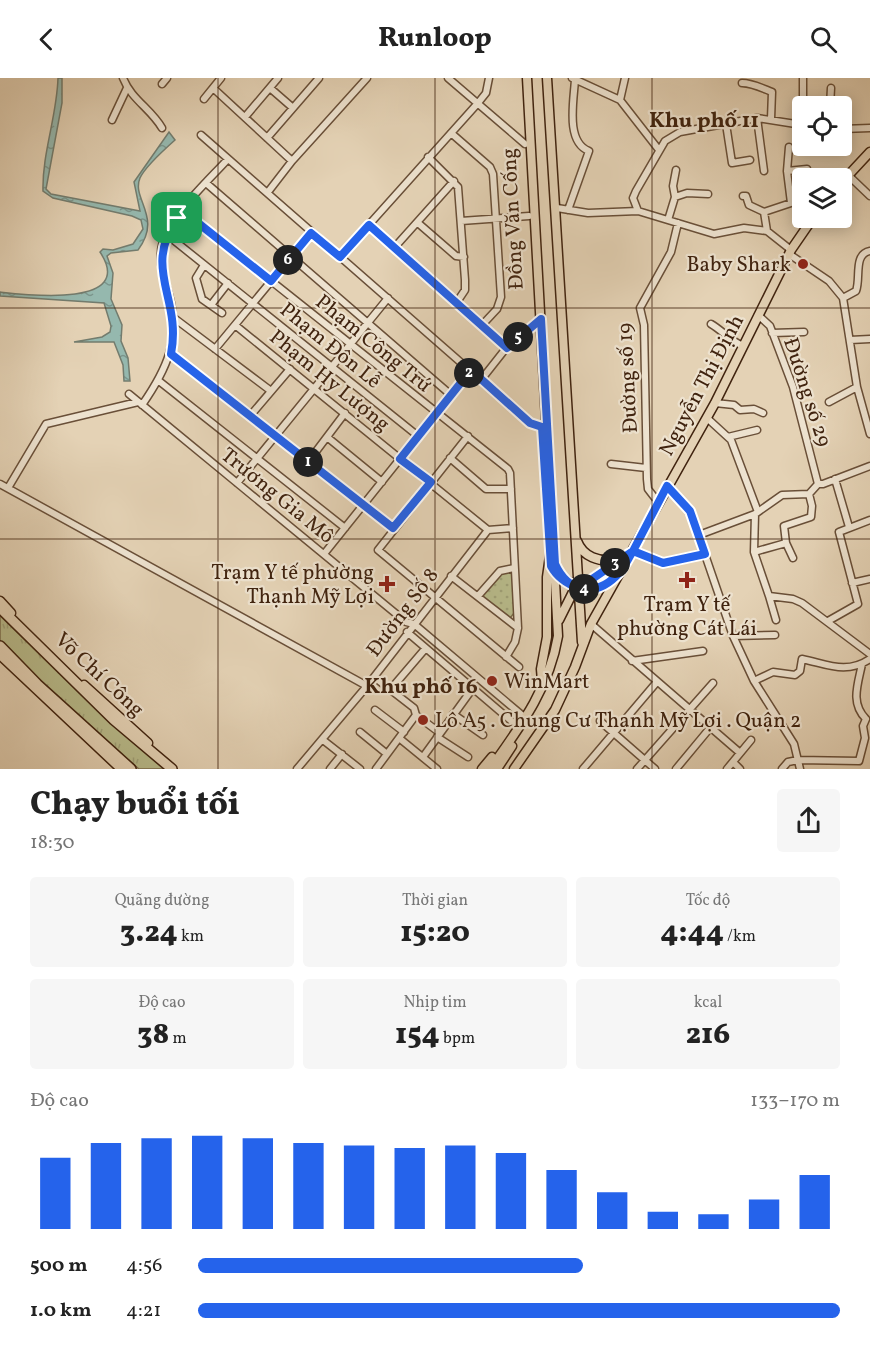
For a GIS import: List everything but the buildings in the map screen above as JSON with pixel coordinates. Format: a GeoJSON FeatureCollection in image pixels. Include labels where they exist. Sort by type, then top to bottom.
{"type":"FeatureCollection","features":[{"type":"Feature","properties":{"kind":"highway","name":"Võ Chí Công"},"geometry":{"type":"LineString","coordinates":[[0,608],[114,720],[172,769]]}},
{"type":"Feature","properties":{"kind":"highway"},"geometry":{"type":"LineString","coordinates":[[0,646],[37,684],[131,769]]}},
{"type":"Feature","properties":{"kind":"main road","name":"Đồng Văn Cống"},"geometry":{"type":"LineString","coordinates":[[525,78],[552,543],[547,569],[549,619],[544,682]]}},
{"type":"Feature","properties":{"kind":"main road","name":"Đồng Văn Cống"},"geometry":{"type":"LineString","coordinates":[[549,78],[565,357]]}},
{"type":"Feature","properties":{"kind":"main road","name":"Đồng Văn Cống"},"geometry":{"type":"LineString","coordinates":[[549,78],[582,643]]}},
{"type":"Feature","properties":{"kind":"main road","name":"Đồng Văn Cống"},"geometry":{"type":"LineString","coordinates":[[528,145],[529,216],[538,320],[542,427],[552,543],[559,576]]}},
{"type":"Feature","properties":{"kind":"main road"},"geometry":{"type":"LineString","coordinates":[[852,171],[870,152]]}},
{"type":"Feature","properties":{"kind":"main road","name":"Nguyễn Thị Định"},"geometry":{"type":"LineString","coordinates":[[514,769],[544,727],[575,667],[582,643],[591,624],[715,403],[790,252],[806,228]]}},
{"type":"Feature","properties":{"kind":"main road"},"geometry":{"type":"LineString","coordinates":[[576,536],[582,551],[593,559],[606,561],[621,559]]}},
{"type":"Feature","properties":{"kind":"main road"},"geometry":{"type":"LineString","coordinates":[[497,769],[544,682],[554,629],[569,598],[579,588],[633,551]]}},
{"type":"Feature","properties":{"kind":"main road"},"geometry":{"type":"LineString","coordinates":[[550,555],[551,566],[559,576],[558,623]]}},
{"type":"Feature","properties":{"kind":"main road"},"geometry":{"type":"LineString","coordinates":[[547,569],[579,588],[600,586],[620,572]]}},
{"type":"Feature","properties":{"kind":"main road","name":"Võ Chí Công"},"geometry":{"type":"LineString","coordinates":[[0,602],[51,654],[178,769]]}},
{"type":"Feature","properties":{"kind":"main road"},"geometry":{"type":"LineString","coordinates":[[0,655],[121,769]]}},
{"type":"Feature","properties":{"kind":"main road","name":"Nguyễn Thị Định"},"geometry":{"type":"LineString","coordinates":[[519,769],[560,708],[574,679],[575,667]]}},
{"type":"Feature","properties":{"kind":"main road","name":"Nguyễn Thị Định"},"geometry":{"type":"LineString","coordinates":[[507,769],[544,727]]}},
{"type":"Feature","properties":{"kind":"main road"},"geometry":{"type":"LineString","coordinates":[[482,769],[518,728]]}},
{"type":"Feature","properties":{"kind":"main road"},"geometry":{"type":"LineString","coordinates":[[489,769],[518,728]]}},
{"type":"Feature","properties":{"kind":"street"},"geometry":{"type":"LineString","coordinates":[[123,78],[127,88],[157,119],[162,128]]}},
{"type":"Feature","properties":{"kind":"street"},"geometry":{"type":"LineString","coordinates":[[204,99],[221,78]]}},
{"type":"Feature","properties":{"kind":"street"},"geometry":{"type":"LineString","coordinates":[[245,117],[278,78]]}},
{"type":"Feature","properties":{"kind":"street"},"geometry":{"type":"LineString","coordinates":[[267,138],[319,78]]}},
{"type":"Feature","properties":{"kind":"street"},"geometry":{"type":"LineString","coordinates":[[448,78],[528,145]]}},
{"type":"Feature","properties":{"kind":"street"},"geometry":{"type":"LineString","coordinates":[[340,257],[478,103],[486,93],[489,78]]}},
{"type":"Feature","properties":{"kind":"street"},"geometry":{"type":"LineString","coordinates":[[620,100],[625,78]]}},
{"type":"Feature","properties":{"kind":"street"},"geometry":{"type":"LineString","coordinates":[[803,78],[803,96]]}},
{"type":"Feature","properties":{"kind":"street"},"geometry":{"type":"LineString","coordinates":[[268,192],[364,79]]}},
{"type":"Feature","properties":{"kind":"street"},"geometry":{"type":"LineString","coordinates":[[568,210],[589,151],[582,149],[575,136],[574,79],[620,100],[659,150]]}},
{"type":"Feature","properties":{"kind":"street"},"geometry":{"type":"LineString","coordinates":[[742,82],[751,83],[759,89],[772,92],[771,119]]}},
{"type":"Feature","properties":{"kind":"street"},"geometry":{"type":"LineString","coordinates":[[112,120],[127,88]]}},
{"type":"Feature","properties":{"kind":"street"},"geometry":{"type":"LineString","coordinates":[[213,88],[292,161]]}},
{"type":"Feature","properties":{"kind":"street"},"geometry":{"type":"LineString","coordinates":[[270,88],[293,108]]}},
{"type":"Feature","properties":{"kind":"street"},"geometry":{"type":"LineString","coordinates":[[831,88],[831,96]]}},
{"type":"Feature","properties":{"kind":"street"},"geometry":{"type":"LineString","coordinates":[[639,211],[633,198],[659,150],[670,136],[680,132],[757,118],[792,123]]}},
{"type":"Feature","properties":{"kind":"street"},"geometry":{"type":"LineString","coordinates":[[757,118],[764,171]]}},
{"type":"Feature","properties":{"kind":"street"},"geometry":{"type":"LineString","coordinates":[[726,124],[732,163],[750,160]]}},
{"type":"Feature","properties":{"kind":"street"},"geometry":{"type":"LineString","coordinates":[[852,129],[870,128]]}},
{"type":"Feature","properties":{"kind":"street"},"geometry":{"type":"LineString","coordinates":[[452,133],[490,166],[493,174],[501,297],[496,309],[483,324]]}},
{"type":"Feature","properties":{"kind":"street"},"geometry":{"type":"LineString","coordinates":[[201,135],[530,423],[542,427]]}},
{"type":"Feature","properties":{"kind":"street"},"geometry":{"type":"LineString","coordinates":[[743,196],[746,196],[749,205],[764,212],[791,202],[787,171],[789,147]]}},
{"type":"Feature","properties":{"kind":"street"},"geometry":{"type":"LineString","coordinates":[[428,157],[454,181],[459,193],[465,290],[457,302]]}},
{"type":"Feature","properties":{"kind":"street"},"geometry":{"type":"LineString","coordinates":[[8,488],[46,423],[140,404],[159,381],[171,354],[174,318],[161,268],[161,255],[166,234],[228,159]]}},
{"type":"Feature","properties":{"kind":"street"},"geometry":{"type":"LineString","coordinates":[[668,220],[675,197],[673,186],[676,170]]}},
{"type":"Feature","properties":{"kind":"street"},"geometry":{"type":"LineString","coordinates":[[787,171],[792,170]]}},
{"type":"Feature","properties":{"kind":"street"},"geometry":{"type":"LineString","coordinates":[[852,179],[870,196]]}},
{"type":"Feature","properties":{"kind":"street"},"geometry":{"type":"LineString","coordinates":[[394,248],[454,181]]}},
{"type":"Feature","properties":{"kind":"street"},"geometry":{"type":"LineString","coordinates":[[206,183],[451,395]]}},
{"type":"Feature","properties":{"kind":"street"},"geometry":{"type":"LineString","coordinates":[[675,197],[687,193],[708,194]]}},
{"type":"Feature","properties":{"kind":"street"},"geometry":{"type":"LineString","coordinates":[[557,208],[596,213],[639,211],[714,234],[744,228],[767,231],[790,252],[829,281],[843,298],[857,387],[870,434]]}},
{"type":"Feature","properties":{"kind":"street","name":"Phạm Công Trứ"},"geometry":{"type":"LineString","coordinates":[[183,211],[508,469],[518,628],[515,642],[506,657]]}},
{"type":"Feature","properties":{"kind":"street"},"geometry":{"type":"LineString","coordinates":[[764,212],[767,231]]}},
{"type":"Feature","properties":{"kind":"street"},"geometry":{"type":"LineString","coordinates":[[461,221],[529,216]]}},
{"type":"Feature","properties":{"kind":"street"},"geometry":{"type":"LineString","coordinates":[[418,223],[456,256],[464,257]]}},
{"type":"Feature","properties":{"kind":"street","name":"Đường số 19"},"geometry":{"type":"LineString","coordinates":[[658,502],[648,489],[646,468],[645,336],[640,308],[671,252],[678,223]]}},
{"type":"Feature","properties":{"kind":"street"},"geometry":{"type":"LineString","coordinates":[[369,225],[483,324],[507,348]]}},
{"type":"Feature","properties":{"kind":"street"},"geometry":{"type":"LineString","coordinates":[[215,349],[311,233]]}},
{"type":"Feature","properties":{"kind":"street","name":"Phạm Đôn Lễ"},"geometry":{"type":"LineString","coordinates":[[166,234],[418,436]]}},
{"type":"Feature","properties":{"kind":"street"},"geometry":{"type":"LineString","coordinates":[[843,298],[856,291],[860,257],[864,252],[870,250]]}},
{"type":"Feature","properties":{"kind":"street"},"geometry":{"type":"LineString","coordinates":[[204,265],[196,278],[198,293],[222,313]]}},
{"type":"Feature","properties":{"kind":"street"},"geometry":{"type":"LineString","coordinates":[[211,305],[228,283]]}},
{"type":"Feature","properties":{"kind":"street"},"geometry":{"type":"LineString","coordinates":[[237,483],[388,298]]}},
{"type":"Feature","properties":{"kind":"street","name":"Đường số 29"},"geometry":{"type":"LineString","coordinates":[[758,315],[767,321],[800,407],[818,484]]}},
{"type":"Feature","properties":{"kind":"street"},"geometry":{"type":"LineString","coordinates":[[174,318],[271,391]]}},
{"type":"Feature","properties":{"kind":"street"},"geometry":{"type":"LineString","coordinates":[[482,380],[507,348],[538,320]]}},
{"type":"Feature","properties":{"kind":"street"},"geometry":{"type":"LineString","coordinates":[[711,324],[723,331],[729,339],[743,346]]}},
{"type":"Feature","properties":{"kind":"street","name":"Phạm Hy Lượng"},"geometry":{"type":"LineString","coordinates":[[235,325],[488,530]]}},
{"type":"Feature","properties":{"kind":"street"},"geometry":{"type":"LineString","coordinates":[[772,333],[804,332]]}},
{"type":"Feature","properties":{"kind":"street"},"geometry":{"type":"LineString","coordinates":[[850,340],[870,339]]}},
{"type":"Feature","properties":{"kind":"street"},"geometry":{"type":"LineString","coordinates":[[171,354],[393,528]]}},
{"type":"Feature","properties":{"kind":"street"},"geometry":{"type":"LineString","coordinates":[[250,416],[290,369]]}},
{"type":"Feature","properties":{"kind":"street"},"geometry":{"type":"LineString","coordinates":[[324,554],[471,370]]}},
{"type":"Feature","properties":{"kind":"street"},"geometry":{"type":"LineString","coordinates":[[159,381],[345,528]]}},
{"type":"Feature","properties":{"kind":"street"},"geometry":{"type":"LineString","coordinates":[[829,402],[857,387]]}},
{"type":"Feature","properties":{"kind":"street","name":"Trương Gia Mô"},"geometry":{"type":"LineString","coordinates":[[129,394],[406,622],[414,624],[524,717]]}},
{"type":"Feature","properties":{"kind":"street"},"geometry":{"type":"LineString","coordinates":[[861,401],[870,398]]}},
{"type":"Feature","properties":{"kind":"street"},"geometry":{"type":"LineString","coordinates":[[715,403],[734,405],[740,410],[754,408],[763,414]]}},
{"type":"Feature","properties":{"kind":"street"},"geometry":{"type":"LineString","coordinates":[[308,462],[345,413]]}},
{"type":"Feature","properties":{"kind":"street"},"geometry":{"type":"LineString","coordinates":[[706,418],[731,440],[756,513],[754,552],[776,620]]}},
{"type":"Feature","properties":{"kind":"street"},"geometry":{"type":"LineString","coordinates":[[728,436],[757,430]]}},
{"type":"Feature","properties":{"kind":"street"},"geometry":{"type":"LineString","coordinates":[[468,436],[393,528],[379,547],[378,554],[519,667]]}},
{"type":"Feature","properties":{"kind":"street"},"geometry":{"type":"LineString","coordinates":[[327,437],[382,482]]}},
{"type":"Feature","properties":{"kind":"street"},"geometry":{"type":"LineString","coordinates":[[450,458],[486,489],[511,489]]}},
{"type":"Feature","properties":{"kind":"street"},"geometry":{"type":"LineString","coordinates":[[611,464],[646,468]]}},
{"type":"Feature","properties":{"kind":"street"},"geometry":{"type":"LineString","coordinates":[[699,535],[756,513],[782,495],[809,494],[818,484],[870,466]]}},
{"type":"Feature","properties":{"kind":"street"},"geometry":{"type":"LineString","coordinates":[[835,479],[849,527]]}},
{"type":"Feature","properties":{"kind":"street"},"geometry":{"type":"LineString","coordinates":[[0,484],[367,686]]}},
{"type":"Feature","properties":{"kind":"street"},"geometry":{"type":"LineString","coordinates":[[667,486],[690,511],[732,636],[754,681],[794,744],[800,769]]}},
{"type":"Feature","properties":{"kind":"street"},"geometry":{"type":"LineString","coordinates":[[793,558],[786,543],[784,526],[811,517],[812,506],[809,494]]}},
{"type":"Feature","properties":{"kind":"street"},"geometry":{"type":"LineString","coordinates":[[828,621],[858,604],[839,532],[870,520]]}},
{"type":"Feature","properties":{"kind":"street"},"geometry":{"type":"LineString","coordinates":[[488,530],[513,528]]}},
{"type":"Feature","properties":{"kind":"street","name":"Đường Số 8"},"geometry":{"type":"LineString","coordinates":[[297,769],[367,686],[488,530]]}},
{"type":"Feature","properties":{"kind":"street"},"geometry":{"type":"LineString","coordinates":[[754,552],[786,543]]}},
{"type":"Feature","properties":{"kind":"street"},"geometry":{"type":"LineString","coordinates":[[633,551],[663,563],[705,554]]}},
{"type":"Feature","properties":{"kind":"street"},"geometry":{"type":"LineString","coordinates":[[478,596],[500,571],[514,568]]}},
{"type":"Feature","properties":{"kind":"street"},"geometry":{"type":"LineString","coordinates":[[451,576],[518,628]]}},
{"type":"Feature","properties":{"kind":"street"},"geometry":{"type":"LineString","coordinates":[[852,583],[870,579]]}},
{"type":"Feature","properties":{"kind":"street"},"geometry":{"type":"LineString","coordinates":[[769,596],[793,598],[828,621],[870,654]]}},
{"type":"Feature","properties":{"kind":"street"},"geometry":{"type":"LineString","coordinates":[[406,622],[407,634],[508,717],[518,728]]}},
{"type":"Feature","properties":{"kind":"street"},"geometry":{"type":"LineString","coordinates":[[591,624],[656,683],[739,752]]}},
{"type":"Feature","properties":{"kind":"street"},"geometry":{"type":"LineString","coordinates":[[732,636],[775,635]]}},
{"type":"Feature","properties":{"kind":"street"},"geometry":{"type":"LineString","coordinates":[[582,643],[590,637],[604,636]]}},
{"type":"Feature","properties":{"kind":"street"},"geometry":{"type":"LineString","coordinates":[[390,690],[425,649]]}},
{"type":"Feature","properties":{"kind":"street"},"geometry":{"type":"LineString","coordinates":[[632,661],[703,651]]}},
{"type":"Feature","properties":{"kind":"street"},"geometry":{"type":"LineString","coordinates":[[754,681],[773,672],[795,675],[800,671],[802,659],[833,668],[862,664],[870,659]]}},
{"type":"Feature","properties":{"kind":"street"},"geometry":{"type":"LineString","coordinates":[[782,769],[788,762],[798,760],[859,761],[867,740],[863,726],[868,718],[859,712],[855,701],[862,664]]}},
{"type":"Feature","properties":{"kind":"street"},"geometry":{"type":"LineString","coordinates":[[374,677],[414,708],[416,715],[468,757]]}},
{"type":"Feature","properties":{"kind":"street"},"geometry":{"type":"LineString","coordinates":[[583,769],[656,683]]}},
{"type":"Feature","properties":{"kind":"street"},"geometry":{"type":"LineString","coordinates":[[636,769],[713,683]]}},
{"type":"Feature","properties":{"kind":"street"},"geometry":{"type":"LineString","coordinates":[[423,758],[473,688]]}},
{"type":"Feature","properties":{"kind":"street"},"geometry":{"type":"LineString","coordinates":[[508,717],[514,709]]}},
{"type":"Feature","properties":{"kind":"street"},"geometry":{"type":"LineString","coordinates":[[375,710],[404,732]]}},
{"type":"Feature","properties":{"kind":"street"},"geometry":{"type":"LineString","coordinates":[[453,714],[483,735]]}},
{"type":"Feature","properties":{"kind":"street"},"geometry":{"type":"LineString","coordinates":[[376,769],[416,715]]}},
{"type":"Feature","properties":{"kind":"street"},"geometry":{"type":"LineString","coordinates":[[600,721],[655,769]]}},
{"type":"Feature","properties":{"kind":"street"},"geometry":{"type":"LineString","coordinates":[[676,769],[710,728]]}},
{"type":"Feature","properties":{"kind":"street"},"geometry":{"type":"LineString","coordinates":[[360,732],[387,754]]}},
{"type":"Feature","properties":{"kind":"street"},"geometry":{"type":"LineString","coordinates":[[399,738],[437,769]]}},
{"type":"Feature","properties":{"kind":"street"},"geometry":{"type":"LineString","coordinates":[[323,740],[360,769]]}},
{"type":"Feature","properties":{"kind":"street"},"geometry":{"type":"LineString","coordinates":[[727,769],[751,740]]}},
{"type":"Feature","properties":{"kind":"street"},"geometry":{"type":"LineString","coordinates":[[330,769],[342,754]]}},
{"type":"Feature","properties":{"kind":"street"},"geometry":{"type":"LineString","coordinates":[[733,762],[740,769]]}},
{"type":"Feature","properties":{"kind":"green space"},"geometry":{"type":"Polygon","coordinates":[[[507,570],[513,575],[515,612],[510,618],[483,597],[482,593],[500,571],[507,570]]]}},
{"type":"Feature","properties":{"kind":"green space"},"geometry":{"type":"Polygon","coordinates":[[[0,612],[169,769],[139,769],[102,739],[0,643],[0,612]]]}},
{"type":"Feature","properties":{"kind":"water"},"geometry":{"type":"Polygon","coordinates":[[[58,78],[62,78],[62,103],[46,189],[51,194],[140,211],[134,182],[169,132],[175,140],[151,163],[140,178],[139,193],[148,228],[138,250],[111,253],[107,256],[113,273],[111,299],[122,325],[121,341],[128,358],[130,381],[124,381],[123,365],[114,342],[74,342],[102,337],[110,332],[111,326],[104,303],[0,296],[0,292],[53,295],[92,290],[104,282],[107,270],[100,252],[103,249],[113,250],[133,244],[143,229],[141,220],[132,216],[53,198],[43,191],[43,177],[58,78]]]}},
{"type":"Feature","properties":{"kind":"place","name":"Baby Shark"},"geometry":{"type":"Point","coordinates":[803,264]}},
{"type":"Feature","properties":{"kind":"place","name":"Trạm Y tế phường Cát Lái"},"geometry":{"type":"Point","coordinates":[687,580]}},
{"type":"Feature","properties":{"kind":"place","name":"Trạm Y tế phường Thạnh Mỹ Lợi"},"geometry":{"type":"Point","coordinates":[387,584]}},
{"type":"Feature","properties":{"kind":"place","name":"WinMart"},"geometry":{"type":"Point","coordinates":[492,681]}},
{"type":"Feature","properties":{"kind":"place","name":"Lô A5 . Chung Cư Thạnh Mỹ Lợi . Quận 2"},"geometry":{"type":"Point","coordinates":[423,720]}},
{"type":"Feature","properties":{"kind":"district","name":"Khu phố 11"},"geometry":{"type":"Point","coordinates":[704,119]}},
{"type":"Feature","properties":{"kind":"district","name":"Khu phố 16"},"geometry":{"type":"Point","coordinates":[421,685]}},
{"type":"Feature","properties":{"kind":"route"},"geometry":{"type":"LineString","coordinates":[[177,218],[166,234],[161,255],[161,268],[174,318],[174,340],[171,354],[393,528],[431,482],[400,459],[471,370],[530,423],[542,427],[551,566],[556,574],[572,586],[579,588],[586,581],[633,551],[667,486],[690,511],[705,554],[663,563],[633,551],[620,572],[606,584],[585,589],[579,588],[572,586],[563,579],[555,564],[541,319],[532,324],[507,348],[483,324],[369,225],[340,257],[311,233],[271,281],[183,211],[177,218]]}}]}
